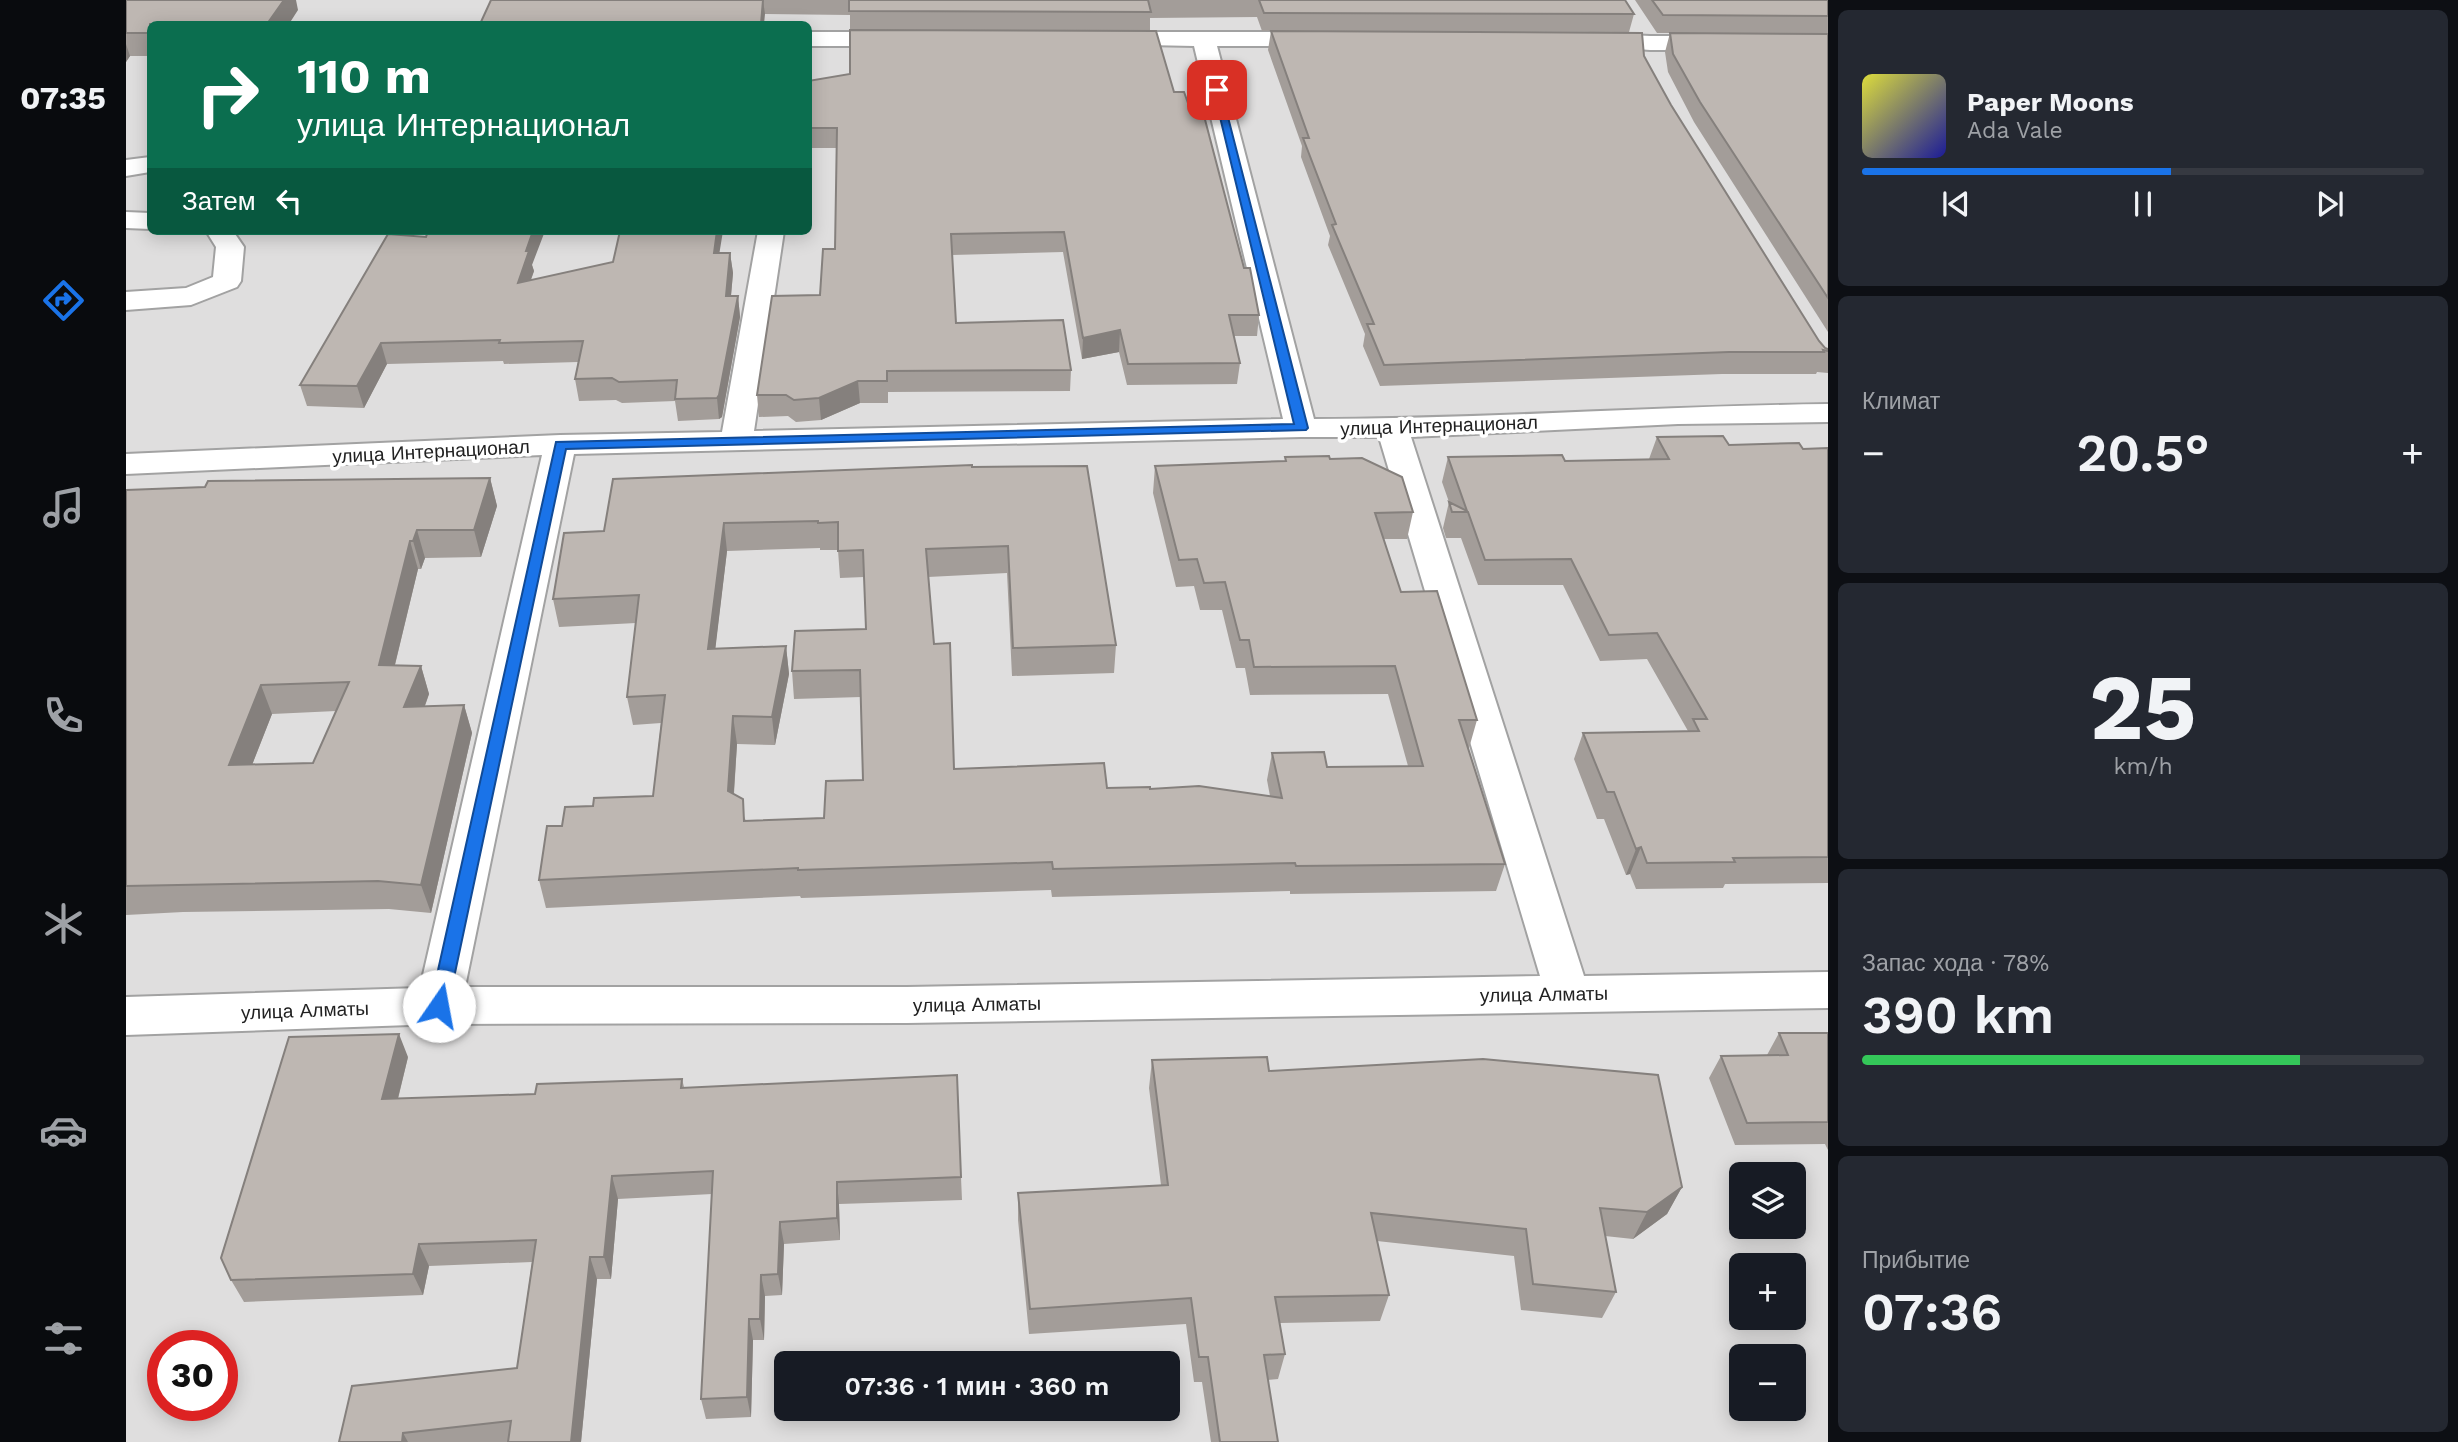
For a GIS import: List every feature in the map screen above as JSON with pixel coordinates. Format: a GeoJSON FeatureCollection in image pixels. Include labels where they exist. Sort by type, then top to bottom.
{"type":"FeatureCollection","features":[{"type":"Feature","properties":{"kind":"street"},"geometry":{"type":"LineString","coordinates":[[812,39],[918,39]]}},
{"type":"Feature","properties":{"kind":"street"},"geometry":{"type":"LineString","coordinates":[[1081,39],[1340,39]]}},
{"type":"Feature","properties":{"kind":"street"},"geometry":{"type":"LineString","coordinates":[[1204,39],[1301,428]]}},
{"type":"Feature","properties":{"kind":"street"},"geometry":{"type":"LineString","coordinates":[[1571,40],[1646,43],[1828,43]]}},
{"type":"Feature","properties":{"kind":"street"},"geometry":{"type":"LineString","coordinates":[[126,168],[147,165]]}},
{"type":"Feature","properties":{"kind":"street"},"geometry":{"type":"LineString","coordinates":[[126,220],[147,221]]}},
{"type":"Feature","properties":{"kind":"street"},"geometry":{"type":"LineString","coordinates":[[126,301],[191,296],[227,281],[230,247],[222,235]]}},
{"type":"Feature","properties":{"kind":"street"},"geometry":{"type":"LineString","coordinates":[[736,442],[770,235]]}},
{"type":"Feature","properties":{"kind":"street","name":"улица Интернационал"},"geometry":{"type":"LineString","coordinates":[[126,464],[560,445],[1392,428],[1678,415],[1828,414]]}},
{"type":"Feature","properties":{"kind":"street"},"geometry":{"type":"LineString","coordinates":[[1392,428],[1567,993]]}},
{"type":"Feature","properties":{"kind":"street"},"geometry":{"type":"LineString","coordinates":[[439,1006],[560,445]]}},
{"type":"Feature","properties":{"kind":"street","name":"улица Алматы"},"geometry":{"type":"LineString","coordinates":[[126,1016],[439,1006],[907,1005],[1828,989]]}},
{"type":"Feature","properties":{"kind":"shaded area"},"geometry":{"type":"Polygon","coordinates":[[[126,0],[1828,0],[1828,1442],[126,1442],[126,0]]]}},
{"type":"Feature","properties":{"kind":"building"},"geometry":{"type":"Polygon","coordinates":[[[126,0],[284,0],[269,21],[147,21],[147,33],[126,33],[126,0]]]}},
{"type":"Feature","properties":{"kind":"building"},"geometry":{"type":"Polygon","coordinates":[[[491,0],[763,0],[761,21],[481,21],[491,0]]]}},
{"type":"Feature","properties":{"kind":"building"},"geometry":{"type":"Polygon","coordinates":[[[849,0],[1148,0],[1151,12],[849,11],[849,0]]]}},
{"type":"Feature","properties":{"kind":"building"},"geometry":{"type":"Polygon","coordinates":[[[1259,0],[1625,0],[1634,14],[1264,13],[1259,0]]]}},
{"type":"Feature","properties":{"kind":"building"},"geometry":{"type":"Polygon","coordinates":[[[1652,0],[1828,0],[1828,16],[1663,15],[1652,0]]]}},
{"type":"Feature","properties":{"kind":"building"},"geometry":{"type":"Polygon","coordinates":[[[850,30],[1156,31],[1174,92],[1184,92],[1188,103],[1195,103],[1197,112],[1203,112],[1244,268],[1250,268],[1259,315],[1229,315],[1240,363],[1128,364],[1120,330],[1083,338],[1064,232],[951,234],[956,323],[1063,320],[1071,370],[887,371],[887,381],[858,381],[819,398],[794,400],[786,395],[757,395],[772,296],[820,295],[823,249],[835,249],[837,128],[812,128],[812,80],[850,74],[850,30]]]}},
{"type":"Feature","properties":{"kind":"building"},"geometry":{"type":"Polygon","coordinates":[[[1271,31],[1642,33],[1644,56],[1671,105],[1819,341],[1828,351],[1729,352],[1384,365],[1367,324],[1374,324],[1332,225],[1336,224],[1303,138],[1309,138],[1271,31]]]}},
{"type":"Feature","properties":{"kind":"building"},"geometry":{"type":"Polygon","coordinates":[[[1670,33],[1828,34],[1828,298],[1700,102],[1673,54],[1670,33]]]}},
{"type":"Feature","properties":{"kind":"building"},"geometry":{"type":"Polygon","coordinates":[[[387,235],[532,235],[518,283],[613,262],[619,235],[716,235],[714,253],[730,253],[726,296],[738,296],[719,395],[717,398],[675,399],[677,380],[619,382],[612,378],[575,379],[583,341],[381,343],[357,386],[300,385],[387,235]]]}},
{"type":"Feature","properties":{"kind":"building"},"geometry":{"type":"Polygon","coordinates":[[[1723,436],[1729,445],[1799,443],[1803,449],[1828,448],[1828,857],[1733,858],[1735,862],[1647,863],[1641,847],[1636,849],[1614,792],[1607,792],[1583,733],[1699,731],[1693,719],[1707,719],[1657,633],[1609,635],[1571,559],[1485,560],[1468,512],[1452,512],[1449,502],[1467,511],[1448,457],[1562,455],[1565,461],[1669,459],[1657,437],[1723,436]]]}},
{"type":"Feature","properties":{"kind":"building"},"geometry":{"type":"Polygon","coordinates":[[[1285,457],[1362,458],[1402,477],[1413,512],[1375,513],[1401,592],[1437,591],[1477,720],[1459,720],[1505,864],[1296,866],[1295,863],[1053,869],[1052,862],[798,868],[539,880],[547,826],[562,826],[565,807],[593,806],[594,798],[653,796],[665,695],[627,697],[639,595],[553,599],[564,533],[604,531],[613,479],[972,465],[1087,466],[1116,645],[1013,648],[1008,546],[926,549],[934,644],[950,643],[954,769],[1104,763],[1107,788],[1199,786],[1282,798],[1272,753],[1324,752],[1327,767],[1423,766],[1395,666],[1254,667],[1249,640],[1240,640],[1225,582],[1204,583],[1197,559],[1179,560],[1155,466],[1286,461],[1285,457]],[[838,522],[724,523],[708,649],[786,646],[772,717],[733,716],[728,791],[743,799],[744,821],[824,818],[826,781],[863,780],[860,670],[792,671],[795,631],[866,629],[863,550],[838,551],[838,522]]]}},
{"type":"Feature","properties":{"kind":"building"},"geometry":{"type":"Polygon","coordinates":[[[490,478],[474,530],[417,530],[413,541],[410,541],[379,665],[421,666],[404,707],[464,705],[421,885],[378,881],[126,886],[126,490],[205,487],[208,481],[490,478]],[[349,682],[261,685],[229,765],[313,763],[349,682]]]}},
{"type":"Feature","properties":{"kind":"building"},"geometry":{"type":"Polygon","coordinates":[[[1779,1033],[1828,1033],[1828,1122],[1747,1123],[1721,1056],[1788,1055],[1779,1033]]]}},
{"type":"Feature","properties":{"kind":"building"},"geometry":{"type":"Polygon","coordinates":[[[399,1034],[382,1099],[535,1094],[537,1084],[682,1079],[681,1088],[957,1075],[961,1177],[837,1182],[837,1218],[780,1222],[778,1274],[761,1275],[760,1319],[749,1319],[747,1397],[701,1399],[713,1171],[612,1176],[604,1257],[590,1257],[571,1442],[508,1442],[511,1421],[403,1433],[402,1442],[339,1442],[352,1386],[517,1368],[536,1240],[419,1244],[413,1274],[231,1280],[221,1258],[289,1037],[399,1034]]]}},
{"type":"Feature","properties":{"kind":"building"},"geometry":{"type":"Polygon","coordinates":[[[1267,1057],[1269,1071],[1483,1059],[1658,1075],[1682,1187],[1647,1212],[1600,1208],[1616,1292],[1533,1284],[1526,1229],[1371,1213],[1389,1295],[1275,1297],[1285,1354],[1264,1355],[1278,1442],[1220,1442],[1208,1357],[1199,1357],[1191,1298],[1030,1309],[1018,1193],[1168,1185],[1152,1060],[1267,1057]]]}},
{"type":"Feature","properties":{"kind":"route"},"geometry":{"type":"LineString","coordinates":[[439,1006],[560,445],[1301,428],[1217,90]]}}]}
